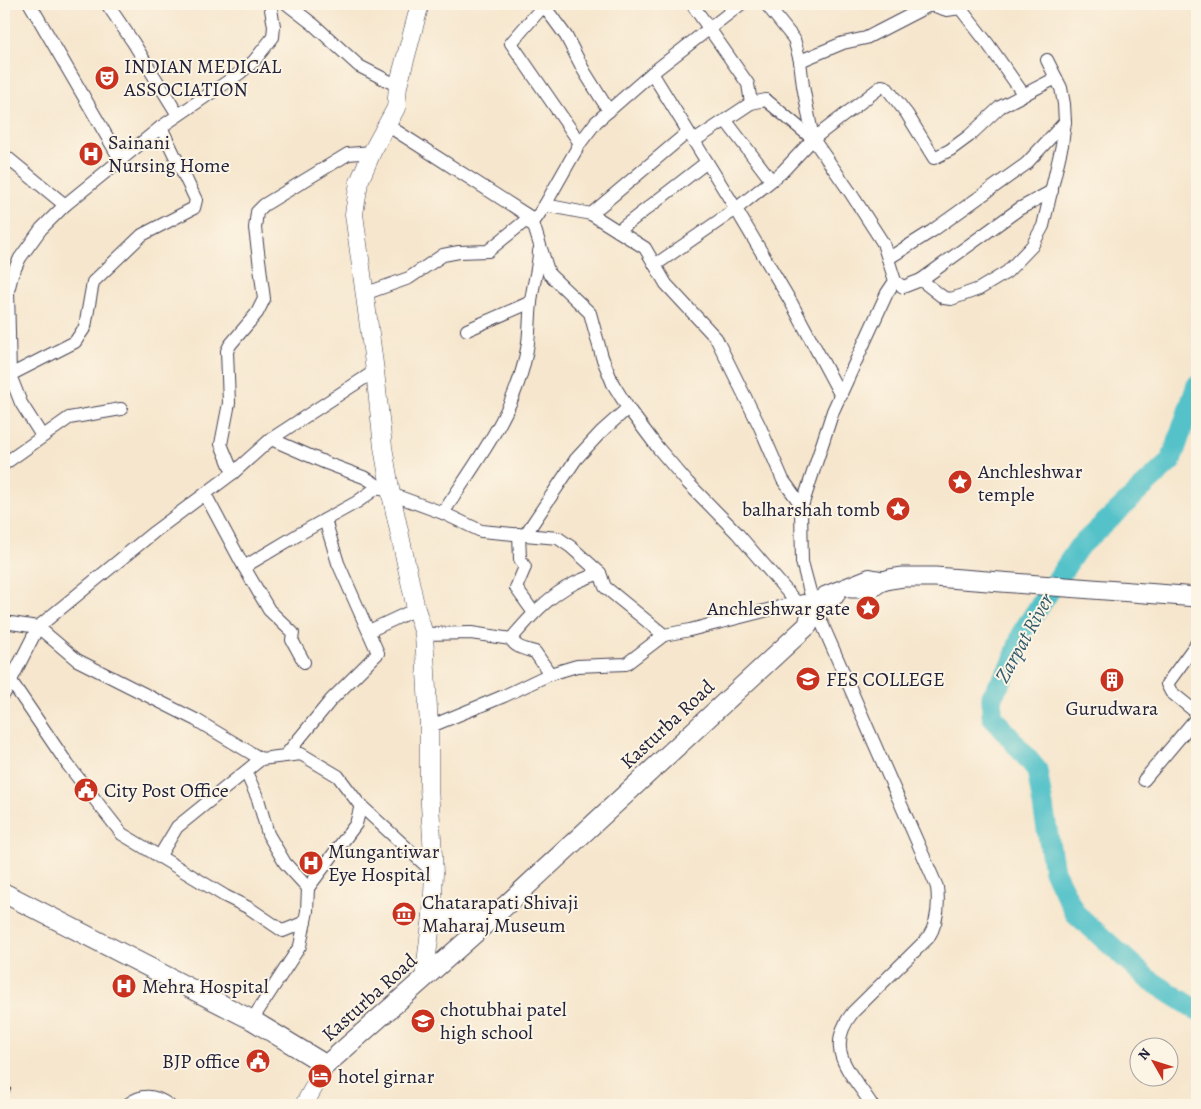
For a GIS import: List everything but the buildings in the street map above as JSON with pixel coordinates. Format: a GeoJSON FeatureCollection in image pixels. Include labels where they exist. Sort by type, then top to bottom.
{"type":"FeatureCollection","features":[{"type":"Feature","properties":{"kind":"main road"},"geometry":{"type":"LineString","coordinates":[[807,602],[843,592],[871,588],[880,582],[903,577],[981,580],[1197,597]]}},
{"type":"Feature","properties":{"kind":"main road","name":"Kasturba Road"},"geometry":{"type":"LineString","coordinates":[[4,893],[252,1020],[326,1065],[489,921],[808,625],[807,602]]}},
{"type":"Feature","properties":{"kind":"street"},"geometry":{"type":"LineString","coordinates":[[30,4],[120,159]]}},
{"type":"Feature","properties":{"kind":"street"},"geometry":{"type":"LineString","coordinates":[[107,4],[178,115]]}},
{"type":"Feature","properties":{"kind":"street"},"geometry":{"type":"LineString","coordinates":[[42,436],[21,403],[10,375],[8,298],[12,275],[20,258],[40,229],[65,205],[161,127],[247,67],[271,41],[274,33],[270,4]]}},
{"type":"Feature","properties":{"kind":"street"},"geometry":{"type":"LineString","coordinates":[[287,4],[314,25],[359,66],[398,86]]}},
{"type":"Feature","properties":{"kind":"street"},"geometry":{"type":"LineString","coordinates":[[420,4],[398,86],[396,108],[372,152],[359,182],[354,214],[375,371],[383,447],[385,491],[424,634],[434,872],[432,916],[424,978]]}},
{"type":"Feature","properties":{"kind":"street"},"geometry":{"type":"LineString","coordinates":[[692,4],[748,84],[751,102]]}},
{"type":"Feature","properties":{"kind":"street"},"geometry":{"type":"LineString","coordinates":[[364,294],[409,278],[443,255],[489,250],[531,222],[545,205],[580,143],[596,122],[652,73],[741,4]]}},
{"type":"Feature","properties":{"kind":"street"},"geometry":{"type":"LineString","coordinates":[[766,4],[794,39],[800,61],[813,139]]}},
{"type":"Feature","properties":{"kind":"street"},"geometry":{"type":"LineString","coordinates":[[580,143],[512,46],[512,40],[544,5],[566,36],[584,71],[609,111]]}},
{"type":"Feature","properties":{"kind":"street"},"geometry":{"type":"LineString","coordinates":[[800,61],[843,43],[866,38],[928,6],[947,10],[960,8],[1024,94]]}},
{"type":"Feature","properties":{"kind":"street"},"geometry":{"type":"LineString","coordinates":[[921,280],[944,298],[952,300],[994,281],[1017,263],[1040,235],[1052,191],[1065,122],[1063,95],[1047,60]]}},
{"type":"Feature","properties":{"kind":"street"},"geometry":{"type":"LineString","coordinates":[[652,73],[792,304],[841,396]]}},
{"type":"Feature","properties":{"kind":"street"},"geometry":{"type":"LineString","coordinates":[[655,265],[736,209],[782,172],[813,139],[880,87],[884,86],[907,114],[932,157],[936,158],[978,130],[995,110],[1056,78]]}},
{"type":"Feature","properties":{"kind":"street"},"geometry":{"type":"LineString","coordinates":[[591,214],[691,137],[726,120],[751,102],[766,100],[813,139],[883,243],[895,281],[903,287],[921,280],[1019,209],[1052,191]]}},
{"type":"Feature","properties":{"kind":"street"},"geometry":{"type":"LineString","coordinates":[[726,120],[771,180]]}},
{"type":"Feature","properties":{"kind":"street"},"geometry":{"type":"LineString","coordinates":[[889,258],[932,231],[1026,164],[1065,122]]}},
{"type":"Feature","properties":{"kind":"street"},"geometry":{"type":"LineString","coordinates":[[387,125],[531,222],[549,274],[590,313],[609,375],[628,408],[658,448],[688,483],[807,602]]}},
{"type":"Feature","properties":{"kind":"street"},"geometry":{"type":"LineString","coordinates":[[10,375],[75,342],[85,326],[93,282],[142,235],[194,208],[196,200],[161,127]]}},
{"type":"Feature","properties":{"kind":"street"},"geometry":{"type":"LineString","coordinates":[[233,473],[221,444],[229,403],[227,351],[257,313],[264,299],[255,228],[257,212],[264,205],[348,154],[372,152]]}},
{"type":"Feature","properties":{"kind":"street"},"geometry":{"type":"LineString","coordinates":[[4,155],[65,205]]}},
{"type":"Feature","properties":{"kind":"street"},"geometry":{"type":"LineString","coordinates":[[618,231],[707,162]]}},
{"type":"Feature","properties":{"kind":"street"},"geometry":{"type":"LineString","coordinates":[[545,205],[591,214],[645,248],[668,287],[716,338],[760,427],[783,480],[802,506]]}},
{"type":"Feature","properties":{"kind":"street"},"geometry":{"type":"LineString","coordinates":[[443,513],[490,440],[509,406],[527,350],[531,302],[539,252],[531,222]]}},
{"type":"Feature","properties":{"kind":"street"},"geometry":{"type":"LineString","coordinates":[[872,1105],[843,1062],[839,1050],[840,1035],[845,1021],[853,1012],[928,938],[937,917],[937,886],[807,602],[802,562],[802,506],[833,411],[887,293],[895,281]]}},
{"type":"Feature","properties":{"kind":"street"},"geometry":{"type":"LineString","coordinates":[[467,330],[531,302]]}},
{"type":"Feature","properties":{"kind":"street"},"geometry":{"type":"LineString","coordinates":[[4,694],[38,627],[154,532],[233,473],[271,439],[375,371]]}},
{"type":"Feature","properties":{"kind":"street"},"geometry":{"type":"LineString","coordinates":[[4,464],[69,418],[121,408]]}},
{"type":"Feature","properties":{"kind":"street"},"geometry":{"type":"LineString","coordinates":[[534,613],[516,588],[525,567],[520,559],[522,535],[587,445],[628,408]]}},
{"type":"Feature","properties":{"kind":"street"},"geometry":{"type":"LineString","coordinates":[[271,439],[366,478],[385,491],[443,513],[482,531],[558,538],[572,547],[600,573],[606,587],[664,635]]}},
{"type":"Feature","properties":{"kind":"street"},"geometry":{"type":"LineString","coordinates":[[244,568],[357,502],[385,491]]}},
{"type":"Feature","properties":{"kind":"street"},"geometry":{"type":"LineString","coordinates":[[205,494],[244,568],[270,611],[293,633],[292,640],[304,662]]}},
{"type":"Feature","properties":{"kind":"street"},"geometry":{"type":"LineString","coordinates":[[285,756],[331,700],[377,655],[378,651],[338,563],[325,520]]}},
{"type":"Feature","properties":{"kind":"street"},"geometry":{"type":"LineString","coordinates":[[511,639],[534,613],[563,590],[574,583],[600,573]]}},
{"type":"Feature","properties":{"kind":"street"},"geometry":{"type":"LineString","coordinates":[[429,727],[504,696],[550,674],[577,666],[626,664],[664,635],[807,602],[869,575],[890,579]]}},
{"type":"Feature","properties":{"kind":"street"},"geometry":{"type":"LineString","coordinates":[[369,631],[416,610]]}},
{"type":"Feature","properties":{"kind":"street"},"geometry":{"type":"LineString","coordinates":[[4,622],[38,627],[77,660],[196,720],[262,759]]}},
{"type":"Feature","properties":{"kind":"street"},"geometry":{"type":"LineString","coordinates":[[424,634],[471,633],[511,639],[519,647],[535,652],[550,674]]}},
{"type":"Feature","properties":{"kind":"street"},"geometry":{"type":"LineString","coordinates":[[1144,780],[1197,715],[1171,692],[1166,684],[1197,643]]}},
{"type":"Feature","properties":{"kind":"street"},"geometry":{"type":"LineString","coordinates":[[11,681],[68,765],[122,834],[225,896],[249,908],[283,931],[305,922]]}},
{"type":"Feature","properties":{"kind":"street"},"geometry":{"type":"LineString","coordinates":[[159,857],[177,827],[262,759],[301,754],[338,776],[361,805],[434,872]]}},
{"type":"Feature","properties":{"kind":"street"},"geometry":{"type":"LineString","coordinates":[[246,772],[258,799],[268,834],[285,863],[308,888]]}},
{"type":"Feature","properties":{"kind":"street"},"geometry":{"type":"LineString","coordinates":[[252,1020],[300,946],[305,922],[308,888],[356,824],[361,805]]}},
{"type":"Feature","properties":{"kind":"street"},"geometry":{"type":"LineString","coordinates":[[432,916],[489,921]]}},
{"type":"Feature","properties":{"kind":"street"},"geometry":{"type":"LineString","coordinates":[[304,1105],[326,1065]]}},
{"type":"Feature","properties":{"kind":"street"},"geometry":{"type":"LineString","coordinates":[[127,1105],[133,1100],[148,1096],[155,1097],[169,1105]]}},
{"type":"Feature","properties":{"kind":"lane"},"geometry":{"type":"LineString","coordinates":[[4,1086],[7,1089],[4,1093]]}},
{"type":"Feature","properties":{"kind":"waterway","name":"Zarpat River"},"geometry":{"type":"LineString","coordinates":[[1197,385],[1171,461],[1078,548],[1023,631],[1012,664],[992,696],[992,716],[1037,770],[1054,871],[1075,913],[1148,979],[1197,1010]]}},
{"type":"Feature","properties":{"kind":"place","name":"INDIAN MEDICAL ASSOCIATION"},"geometry":{"type":"Point","coordinates":[107,78]}},
{"type":"Feature","properties":{"kind":"place","name":"Sainani Nursing Home"},"geometry":{"type":"Point","coordinates":[91,154]}},
{"type":"Feature","properties":{"kind":"place","name":"Anchleshwar temple"},"geometry":{"type":"Point","coordinates":[960,482]}},
{"type":"Feature","properties":{"kind":"place","name":"balharshah tomb"},"geometry":{"type":"Point","coordinates":[898,509]}},
{"type":"Feature","properties":{"kind":"place","name":"Anchleshwar gate"},"geometry":{"type":"Point","coordinates":[868,608]}},
{"type":"Feature","properties":{"kind":"place","name":"FES COLLEGE"},"geometry":{"type":"Point","coordinates":[808,679]}},
{"type":"Feature","properties":{"kind":"place","name":"Gurudwara"},"geometry":{"type":"Point","coordinates":[1112,680]}},
{"type":"Feature","properties":{"kind":"place","name":"City Post Office"},"geometry":{"type":"Point","coordinates":[86,790]}},
{"type":"Feature","properties":{"kind":"place","name":"Mungantiwar Eye Hospital"},"geometry":{"type":"Point","coordinates":[311,863]}},
{"type":"Feature","properties":{"kind":"place","name":"Chatarapati Shivaji Maharaj Museum"},"geometry":{"type":"Point","coordinates":[404,914]}},
{"type":"Feature","properties":{"kind":"place","name":"Mehra Hospital"},"geometry":{"type":"Point","coordinates":[124,986]}},
{"type":"Feature","properties":{"kind":"place","name":"chotubhai patel high school"},"geometry":{"type":"Point","coordinates":[423,1021]}},
{"type":"Feature","properties":{"kind":"place","name":"BJP office"},"geometry":{"type":"Point","coordinates":[258,1061]}},
{"type":"Feature","properties":{"kind":"place","name":"hotel girnar"},"geometry":{"type":"Point","coordinates":[320,1076]}}]}
